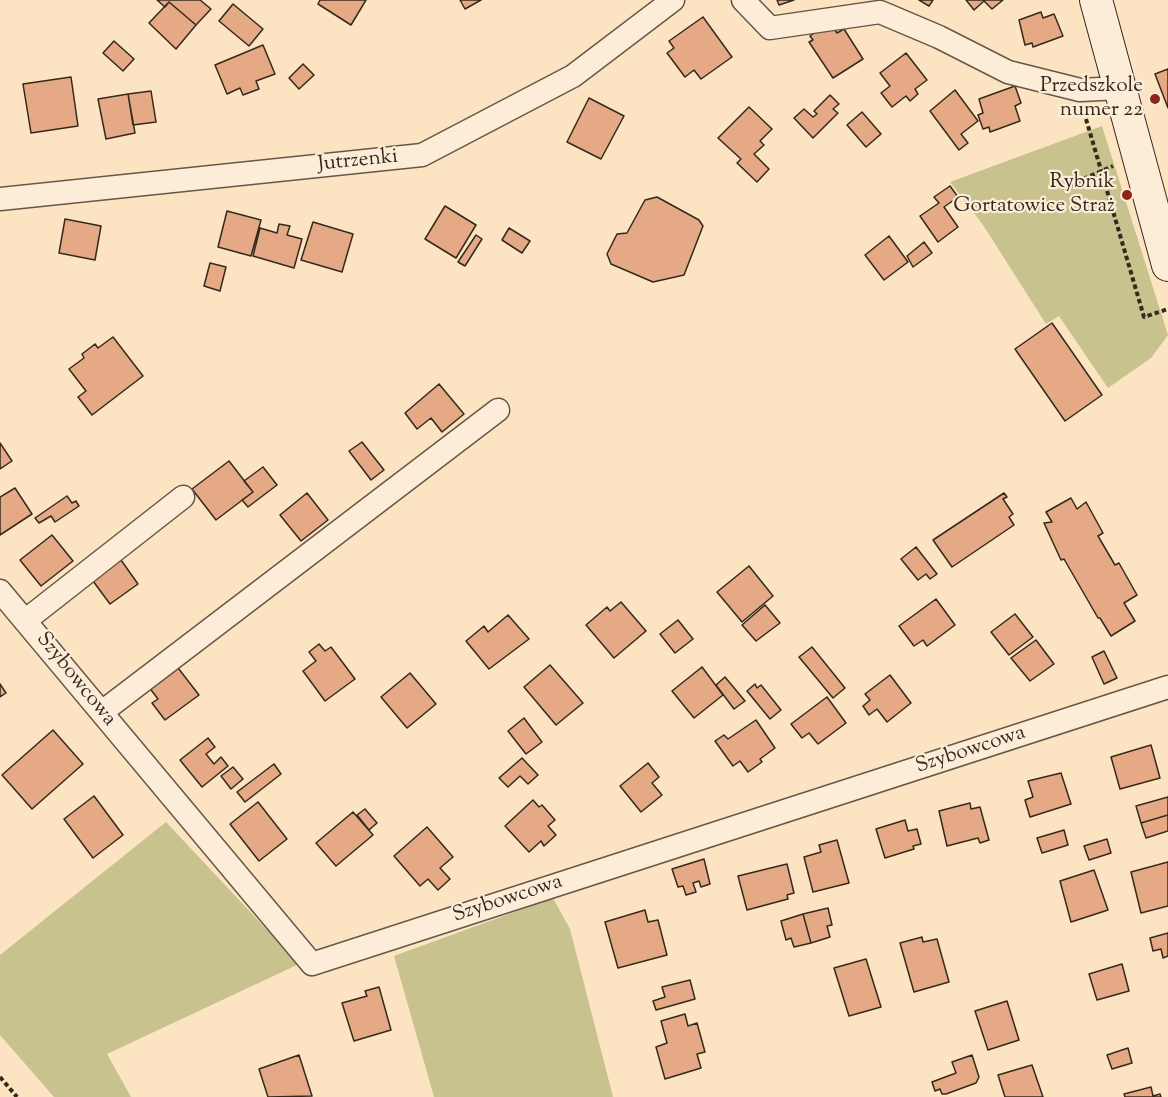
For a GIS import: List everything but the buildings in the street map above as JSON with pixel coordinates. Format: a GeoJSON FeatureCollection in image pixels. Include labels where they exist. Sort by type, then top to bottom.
{"type":"FeatureCollection","features":[{"type":"Feature","properties":{"kind":"street","name":"Jutrzenki"},"geometry":{"type":"LineString","coordinates":[[0,200],[422,155],[573,76],[673,0]]}},
{"type":"Feature","properties":{"kind":"street"},"geometry":{"type":"LineString","coordinates":[[742,0],[771,28],[880,12],[939,37],[1008,72],[1080,90],[1120,88]]}},
{"type":"Feature","properties":{"kind":"street"},"geometry":{"type":"LineString","coordinates":[[1096,0],[1168,265]]}},
{"type":"Feature","properties":{"kind":"street"},"geometry":{"type":"LineString","coordinates":[[102,712],[498,410]]}},
{"type":"Feature","properties":{"kind":"street"},"geometry":{"type":"LineString","coordinates":[[26,620],[183,497]]}},
{"type":"Feature","properties":{"kind":"street","name":"Szybowcowa"},"geometry":{"type":"LineString","coordinates":[[0,591],[312,964],[1168,687]]}},
{"type":"Feature","properties":{"kind":"path"},"geometry":{"type":"LineString","coordinates":[[1086,119],[1144,317],[1168,309]]}},
{"type":"Feature","properties":{"kind":"path"},"geometry":{"type":"LineString","coordinates":[[1063,188],[1122,163]]}},
{"type":"Feature","properties":{"kind":"path"},"geometry":{"type":"LineString","coordinates":[[0,1077],[17,1097]]}},
{"type":"Feature","properties":{"kind":"shaded area"},"geometry":{"type":"Polygon","coordinates":[[[1102,126],[1168,335],[1151,358],[1108,388],[1059,316],[1046,324],[983,225],[950,182],[1102,126]]]}},
{"type":"Feature","properties":{"kind":"shaded area"},"geometry":{"type":"Polygon","coordinates":[[[166,822],[299,964],[107,1054],[131,1097],[54,1097],[0,1035],[0,955],[166,822]]]}},
{"type":"Feature","properties":{"kind":"shaded area"},"geometry":{"type":"Polygon","coordinates":[[[553,898],[570,929],[613,1097],[434,1097],[394,956],[553,898]]]}},
{"type":"Feature","properties":{"kind":"place","name":"Przedszkole numer 22"},"geometry":{"type":"Point","coordinates":[1155,99]}},
{"type":"Feature","properties":{"kind":"place","name":"Rybnik Gortatowice Straż"},"geometry":{"type":"Point","coordinates":[1127,195]}}]}
